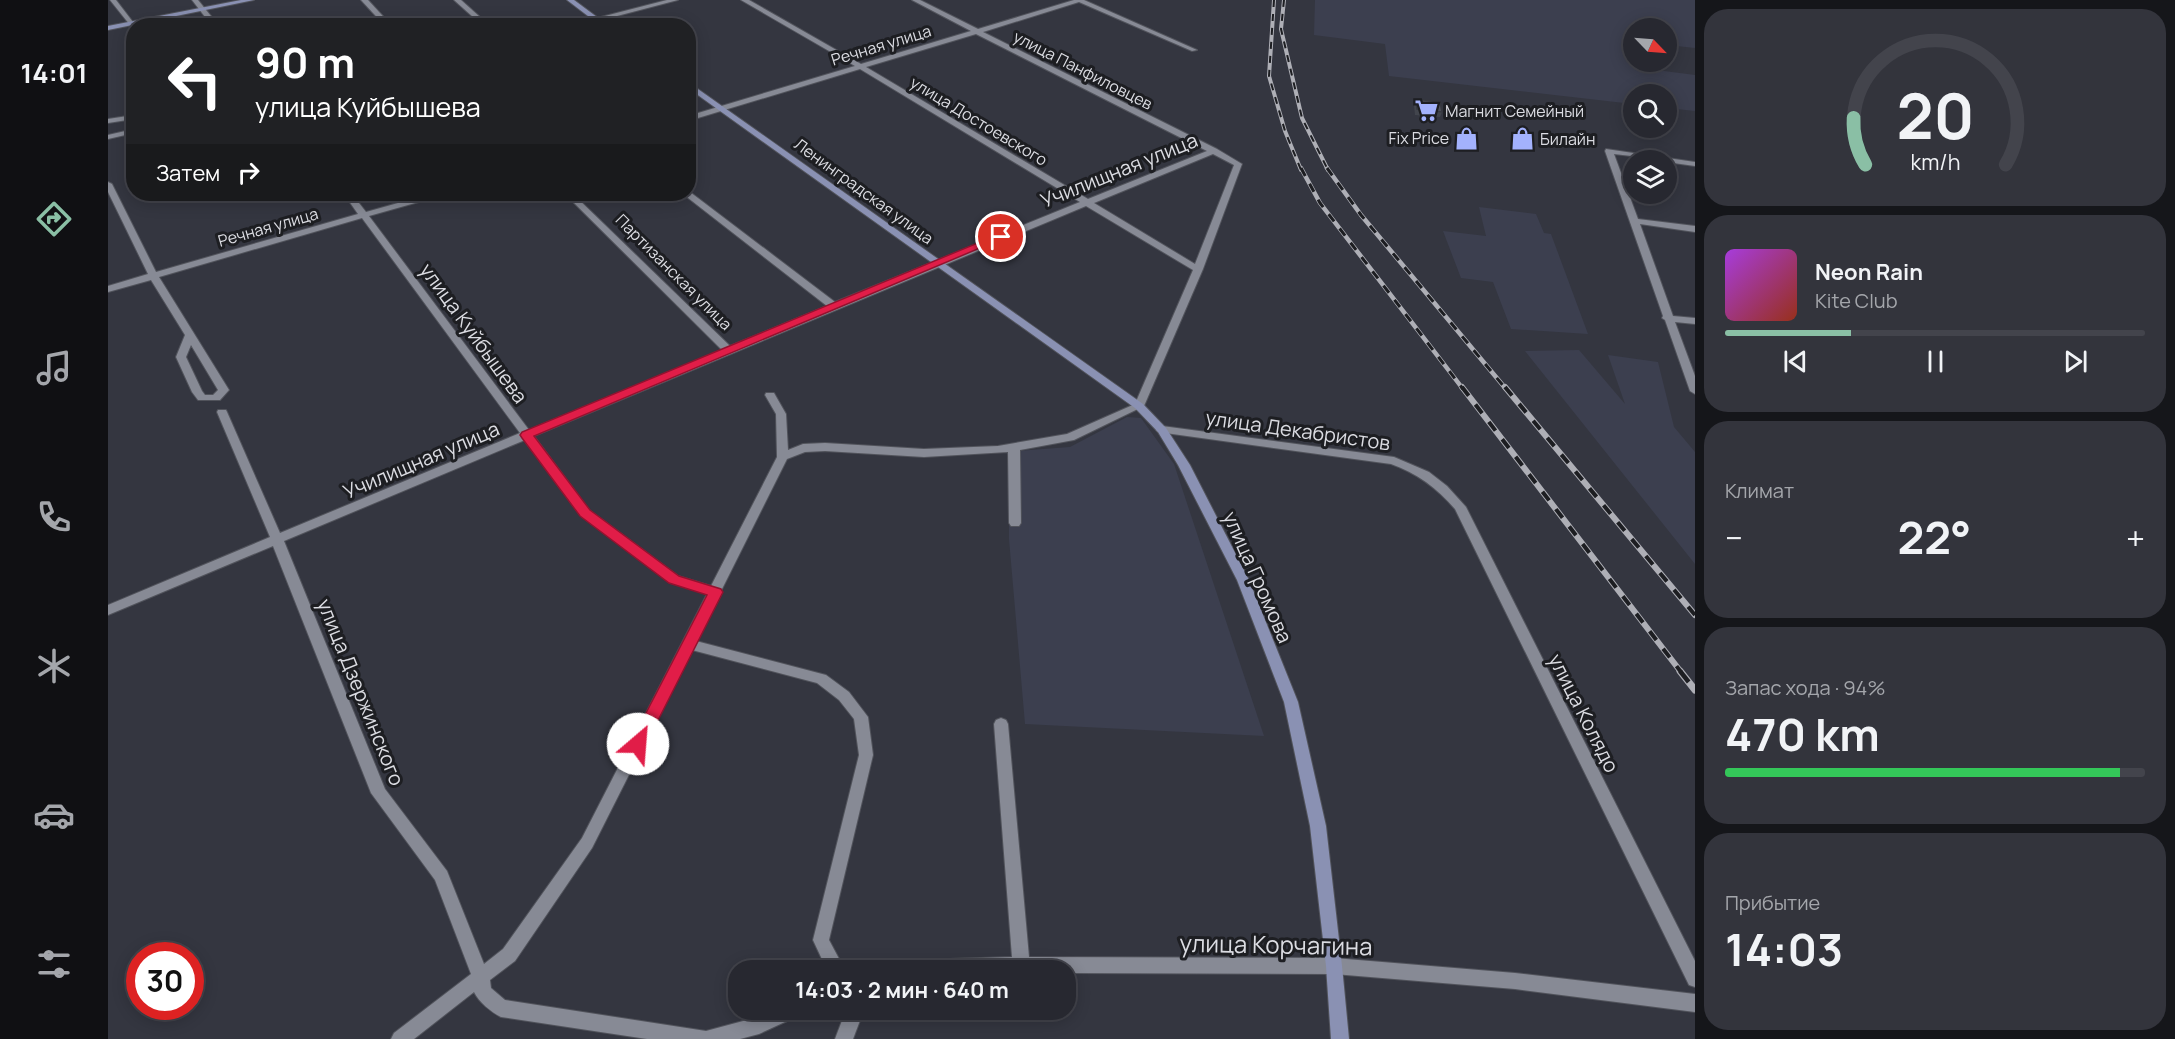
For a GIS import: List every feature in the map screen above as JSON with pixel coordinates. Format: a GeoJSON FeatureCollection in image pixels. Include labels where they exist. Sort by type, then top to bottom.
{"type":"FeatureCollection","features":[{"type":"Feature","properties":{"kind":"street"},"geometry":{"type":"LineString","coordinates":[[113,0],[126,18]]}},
{"type":"Feature","properties":{"kind":"street"},"geometry":{"type":"LineString","coordinates":[[195,0],[210,18]]}},
{"type":"Feature","properties":{"kind":"street"},"geometry":{"type":"LineString","coordinates":[[165,18],[251,0]]}},
{"type":"Feature","properties":{"kind":"street"},"geometry":{"type":"LineString","coordinates":[[364,0],[381,18]]}},
{"type":"Feature","properties":{"kind":"street"},"geometry":{"type":"LineString","coordinates":[[457,0],[478,18]]}},
{"type":"Feature","properties":{"kind":"street"},"geometry":{"type":"LineString","coordinates":[[570,0],[596,18]]}},
{"type":"Feature","properties":{"kind":"street"},"geometry":{"type":"LineString","coordinates":[[601,18],[675,0]]}},
{"type":"Feature","properties":{"kind":"street","name":"улица Достоевского"},"geometry":{"type":"LineString","coordinates":[[744,0],[861,67],[1198,269]]}},
{"type":"Feature","properties":{"kind":"street","name":"улица Панфиловцев"},"geometry":{"type":"LineString","coordinates":[[915,0],[1238,164],[1198,269]]}},
{"type":"Feature","properties":{"kind":"street"},"geometry":{"type":"LineString","coordinates":[[1080,0],[1194,50]]}},
{"type":"Feature","properties":{"kind":"street","name":"Речная улица"},"geometry":{"type":"LineString","coordinates":[[696,117],[1080,0]]}},
{"type":"Feature","properties":{"kind":"street"},"geometry":{"type":"LineString","coordinates":[[108,28],[126,26]]}},
{"type":"Feature","properties":{"kind":"street","name":"Ленинградская улица"},"geometry":{"type":"LineString","coordinates":[[696,90],[1139,406]]}},
{"type":"Feature","properties":{"kind":"street"},"geometry":{"type":"LineString","coordinates":[[108,122],[126,119]]}},
{"type":"Feature","properties":{"kind":"street"},"geometry":{"type":"LineString","coordinates":[[108,137],[126,133]]}},
{"type":"Feature","properties":{"kind":"street"},"geometry":{"type":"LineString","coordinates":[[1695,164],[1609,151],[1695,391]]}},
{"type":"Feature","properties":{"kind":"street","name":"Училищная улица"},"geometry":{"type":"LineString","coordinates":[[108,610],[834,306],[1214,152]]}},
{"type":"Feature","properties":{"kind":"street"},"geometry":{"type":"LineString","coordinates":[[108,184],[154,277],[190,335],[224,390],[216,398],[202,398],[181,357],[190,335]]}},
{"type":"Feature","properties":{"kind":"street","name":"улица Куйбышева"},"geometry":{"type":"LineString","coordinates":[[354,201],[585,513],[674,579],[716,592]]}},
{"type":"Feature","properties":{"kind":"street","name":"Речная улица"},"geometry":{"type":"LineString","coordinates":[[108,289],[413,201]]}},
{"type":"Feature","properties":{"kind":"street","name":"Партизанская улица"},"geometry":{"type":"LineString","coordinates":[[576,201],[728,350]]}},
{"type":"Feature","properties":{"kind":"street"},"geometry":{"type":"LineString","coordinates":[[696,201],[834,306]]}},
{"type":"Feature","properties":{"kind":"street"},"geometry":{"type":"LineString","coordinates":[[1634,221],[1695,229]]}},
{"type":"Feature","properties":{"kind":"street"},"geometry":{"type":"LineString","coordinates":[[783,457],[803,448],[825,447],[924,453],[998,450],[1070,436],[1139,406],[1198,269]]}},
{"type":"Feature","properties":{"kind":"street"},"geometry":{"type":"LineString","coordinates":[[1667,318],[1695,321]]}},
{"type":"Feature","properties":{"kind":"street"},"geometry":{"type":"LineString","coordinates":[[400,1039],[509,955],[587,843],[783,457],[781,414],[770,394]]}},
{"type":"Feature","properties":{"kind":"street","name":"улица Громова"},"geometry":{"type":"LineString","coordinates":[[1139,406],[1162,430],[1184,465],[1243,580],[1291,702],[1318,826],[1340,1039]]}},
{"type":"Feature","properties":{"kind":"street","name":"улица Дзержинского"},"geometry":{"type":"LineString","coordinates":[[222,412],[277,540],[379,793],[441,876],[481,977]]}},
{"type":"Feature","properties":{"kind":"street","name":"улица Декабристов"},"geometry":{"type":"LineString","coordinates":[[1162,430],[1382,458],[1404,463],[1426,474]]}},
{"type":"Feature","properties":{"kind":"street"},"geometry":{"type":"LineString","coordinates":[[1014,447],[1015,523]]}},
{"type":"Feature","properties":{"kind":"street","name":"улица Колядо"},"geometry":{"type":"LineString","coordinates":[[1426,474],[1447,491],[1460,507],[1695,979]]}},
{"type":"Feature","properties":{"kind":"street"},"geometry":{"type":"LineString","coordinates":[[690,644],[821,680],[844,696],[861,717],[866,755],[821,940],[830,960]]}},
{"type":"Feature","properties":{"kind":"street"},"geometry":{"type":"LineString","coordinates":[[1001,724],[1021,960]]}},
{"type":"Feature","properties":{"kind":"street","name":"улица Корчагина"},"geometry":{"type":"LineString","coordinates":[[1076,965],[1334,966],[1515,981],[1695,1003]]}},
{"type":"Feature","properties":{"kind":"street"},"geometry":{"type":"LineString","coordinates":[[481,977],[483,992],[501,1008],[706,1039],[770,1020]]}},
{"type":"Feature","properties":{"kind":"street"},"geometry":{"type":"LineString","coordinates":[[843,1039],[851,1020]]}},
{"type":"Feature","properties":{"kind":"shaded area"},"geometry":{"type":"Polygon","coordinates":[[[1315,0],[1695,0],[1695,48],[1677,46],[1677,18],[1623,18],[1623,72],[1672,72],[1695,75],[1695,111],[1677,109],[1677,84],[1623,84],[1623,103],[1389,76],[1385,44],[1314,35],[1315,0]]]}},
{"type":"Feature","properties":{"kind":"shaded area"},"geometry":{"type":"Polygon","coordinates":[[[1479,207],[1536,214],[1544,233],[1551,234],[1588,334],[1511,329],[1493,282],[1461,278],[1443,231],[1486,236],[1479,207]]]}},
{"type":"Feature","properties":{"kind":"shaded area"},"geometry":{"type":"Polygon","coordinates":[[[1579,350],[1625,404],[1608,355],[1658,362],[1674,427],[1695,452],[1695,564],[1525,351],[1579,350]]]}},
{"type":"Feature","properties":{"kind":"shaded area"},"geometry":{"type":"Polygon","coordinates":[[[1127,417],[1141,418],[1174,464],[1264,736],[1025,724],[1009,539],[1009,462],[1020,463],[1017,451],[1070,447],[1127,417]]]}},
{"type":"Feature","properties":{"kind":"building"},"geometry":{"type":"Polygon","coordinates":[[[1416,99],[1440,102],[1442,112],[1417,109],[1416,99]]]}},
{"type":"Feature","properties":{"kind":"railway"},"geometry":{"type":"LineString","coordinates":[[1274,0],[1269,76],[1285,131],[1301,170]]}},
{"type":"Feature","properties":{"kind":"railway"},"geometry":{"type":"LineString","coordinates":[[1284,0],[1281,29],[1302,118],[1327,168]]}},
{"type":"Feature","properties":{"kind":"railway"},"geometry":{"type":"LineString","coordinates":[[1301,168],[1320,203],[1463,389]]}},
{"type":"Feature","properties":{"kind":"railway"},"geometry":{"type":"LineString","coordinates":[[1327,168],[1361,215],[1506,389]]}},
{"type":"Feature","properties":{"kind":"railway"},"geometry":{"type":"LineString","coordinates":[[1462,387],[1681,672]]}},
{"type":"Feature","properties":{"kind":"railway"},"geometry":{"type":"LineString","coordinates":[[1505,387],[1695,615]]}},
{"type":"Feature","properties":{"kind":"railway"},"geometry":{"type":"LineString","coordinates":[[1680,671],[1695,690]]}},
{"type":"Feature","properties":{"kind":"place","name":"Магнит Семейный"},"geometry":{"type":"Point","coordinates":[1427,111]}},
{"type":"Feature","properties":{"kind":"place","name":"Fix Price"},"geometry":{"type":"Point","coordinates":[1467,138]}},
{"type":"Feature","properties":{"kind":"place","name":"Билайн"},"geometry":{"type":"Point","coordinates":[1522,139]}},
{"type":"Feature","properties":{"kind":"route"},"geometry":{"type":"LineString","coordinates":[[638,744],[716,592],[674,579],[585,513],[526,435],[1001,237]]}}]}
